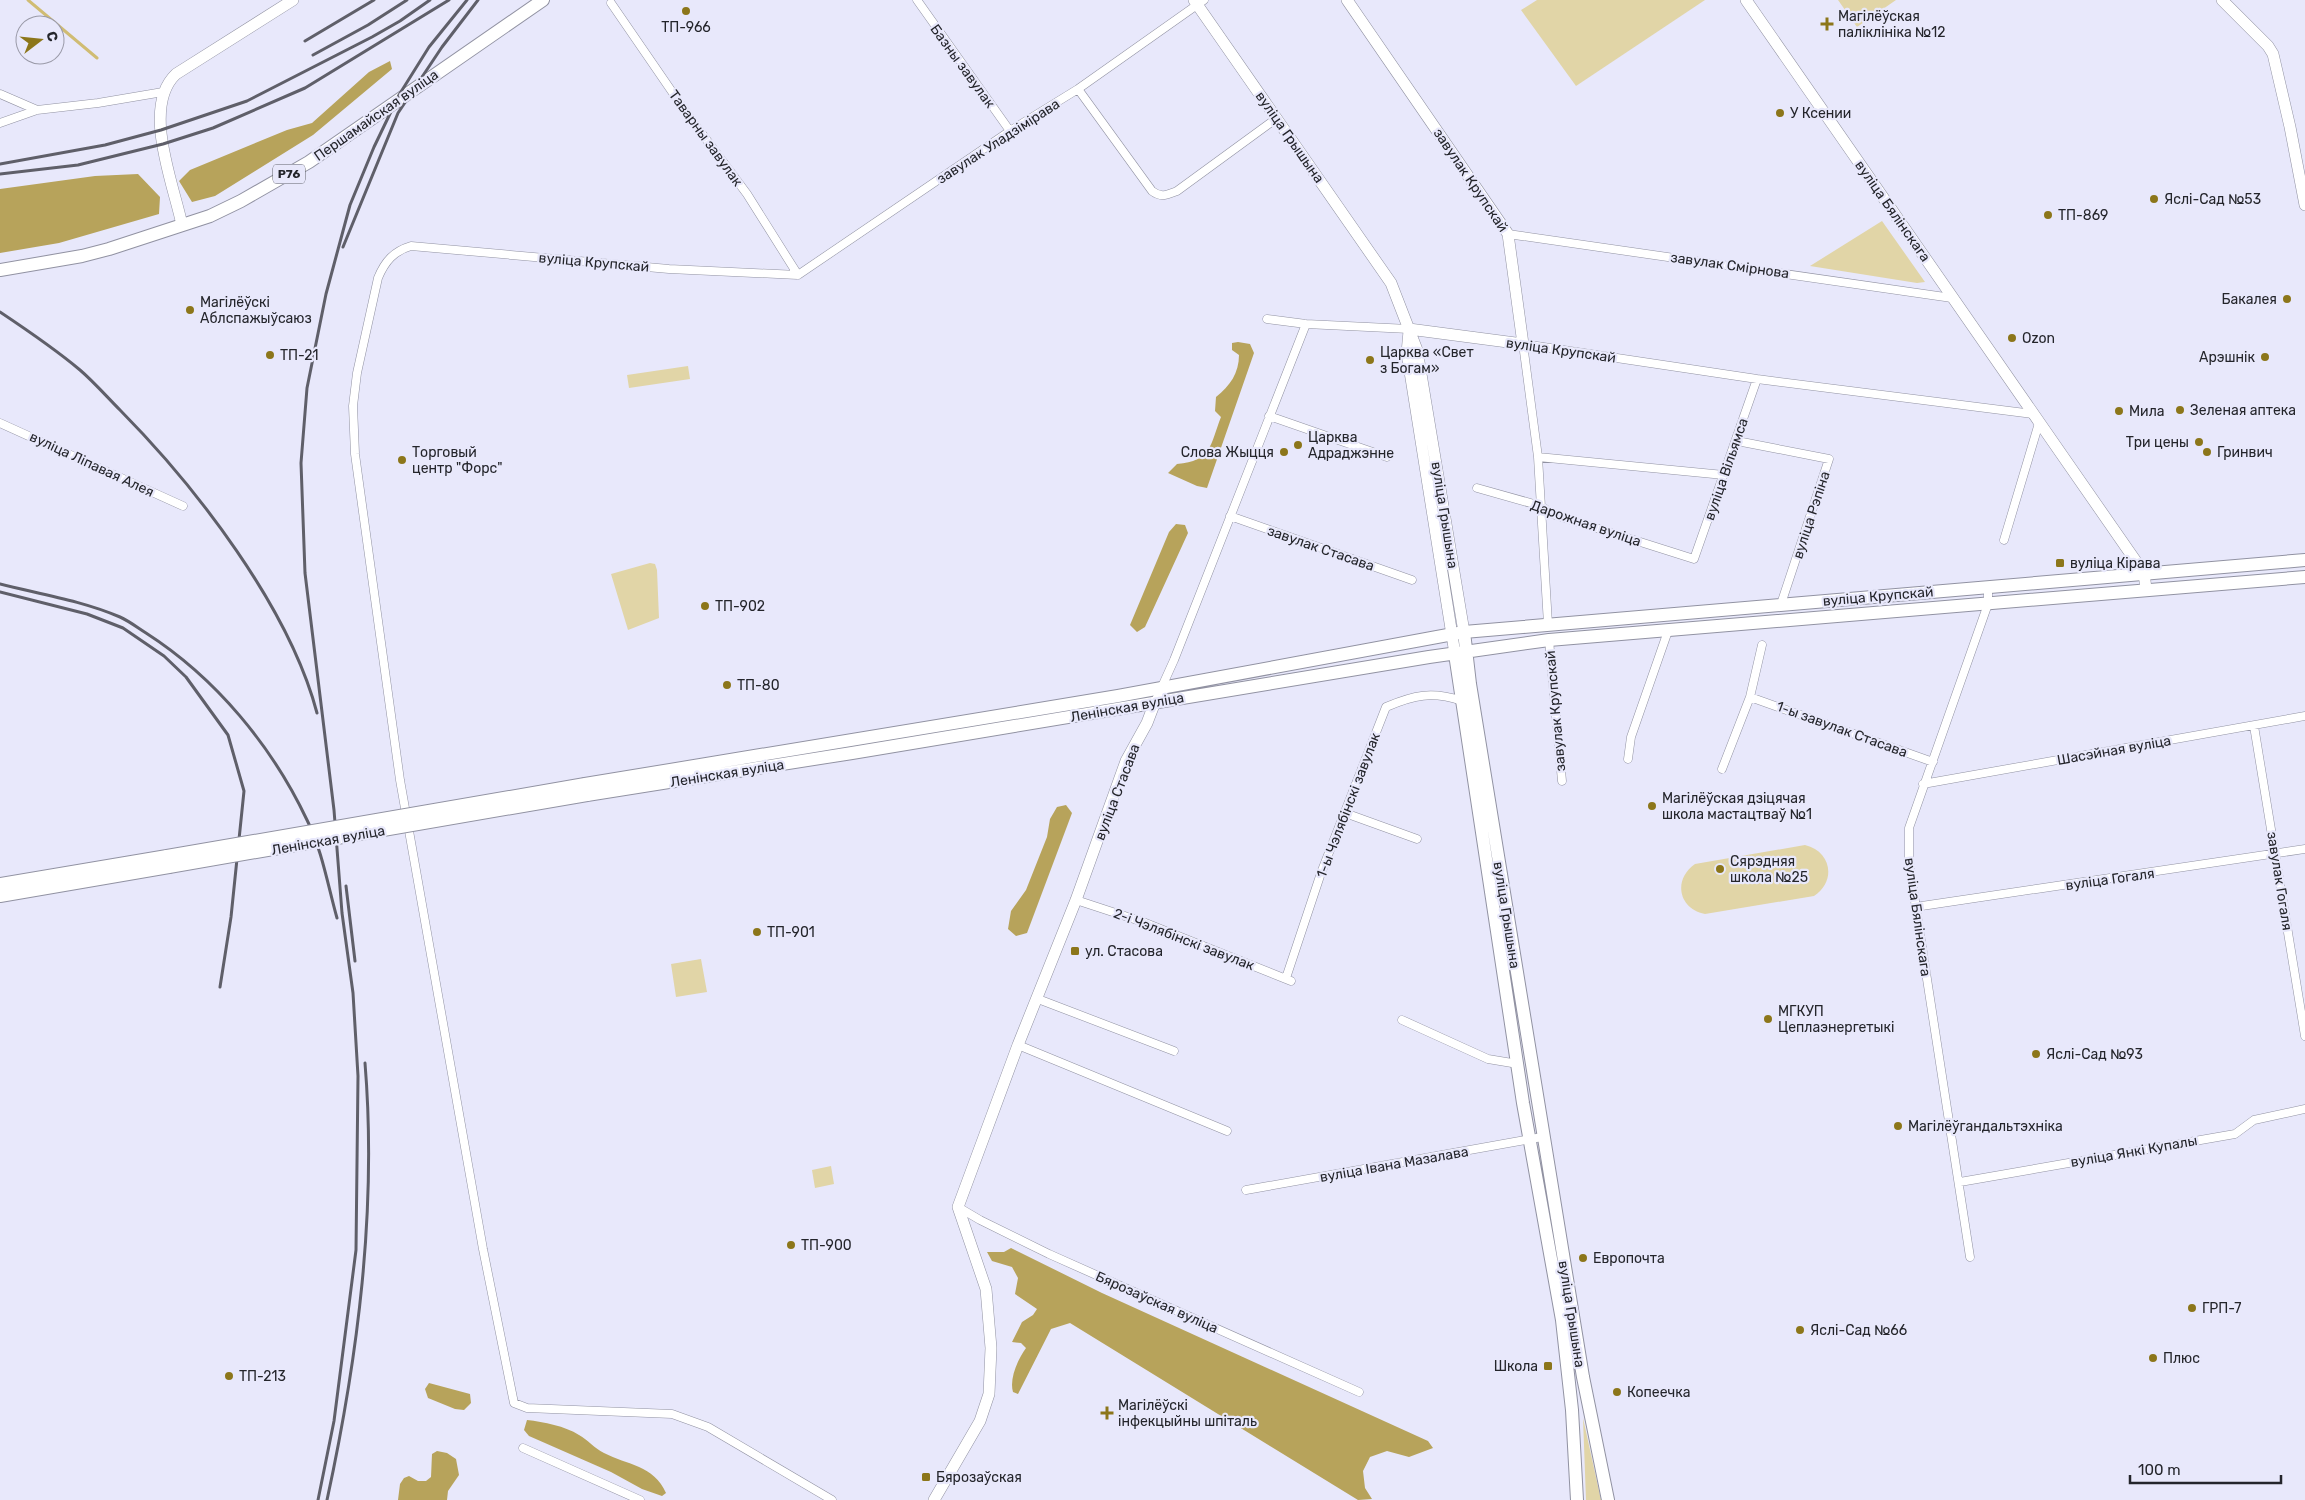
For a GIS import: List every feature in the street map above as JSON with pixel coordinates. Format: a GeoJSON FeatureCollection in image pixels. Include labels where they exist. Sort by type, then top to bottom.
{"type":"FeatureCollection","features":[{"type":"Feature","properties":{"kind":"main road"},"geometry":{"type":"LineString","coordinates":[[182,225],[163,144],[160,111],[163,92],[167,82],[176,74],[293,0]]}},
{"type":"Feature","properties":{"kind":"main road","name":"Першамайская вуліца"},"geometry":{"type":"LineString","coordinates":[[0,270],[82,256],[210,216],[241,201],[302,166],[543,0]]}},
{"type":"Feature","properties":{"kind":"main road","name":"завулак Крупскай"},"geometry":{"type":"LineString","coordinates":[[1346,0],[1508,234],[1523,344]]}},
{"type":"Feature","properties":{"kind":"main road","name":"вуліца Бялінскага"},"geometry":{"type":"LineString","coordinates":[[1746,0],[2144,573],[2146,590]]}},
{"type":"Feature","properties":{"kind":"main road"},"geometry":{"type":"LineString","coordinates":[[2223,0],[2268,46],[2273,54],[2305,205]]}},
{"type":"Feature","properties":{"kind":"main road","name":"вуліца Грышына"},"geometry":{"type":"LineString","coordinates":[[1198,2],[1391,283],[1409,330],[1407,353],[1458,633],[1461,653],[1462,701],[1518,1064],[1536,1138],[1582,1377],[1608,1500]]}},
{"type":"Feature","properties":{"kind":"main road","name":"вуліца Крупскай"},"geometry":{"type":"LineString","coordinates":[[1409,330],[1523,344]]}},
{"type":"Feature","properties":{"kind":"main road","name":"вуліца Крупскай"},"geometry":{"type":"LineString","coordinates":[[1458,633],[2305,560]]}},
{"type":"Feature","properties":{"kind":"main road","name":"вуліца Крупскай"},"geometry":{"type":"LineString","coordinates":[[1461,653],[1549,640],[2305,577]]}},
{"type":"Feature","properties":{"kind":"main road","name":"Ленінская вуліца"},"geometry":{"type":"LineString","coordinates":[[0,896],[168,862],[586,789],[906,730],[1160,688],[1458,633]]}},
{"type":"Feature","properties":{"kind":"main road","name":"вуліца Грышына"},"geometry":{"type":"LineString","coordinates":[[1461,653],[1470,684],[1562,1320],[1572,1410],[1577,1500]]}},
{"type":"Feature","properties":{"kind":"main road","name":"Ленінская вуліца"},"geometry":{"type":"LineString","coordinates":[[586,789],[874,750],[1155,702],[1461,653]]}},
{"type":"Feature","properties":{"kind":"main road","name":"вуліца Стасава"},"geometry":{"type":"LineString","coordinates":[[958,1207],[1018,1045],[1038,1000],[1076,900],[1126,761],[1147,723],[1155,702]]}},
{"type":"Feature","properties":{"kind":"main road","name":"Ленінская вуліца"},"geometry":{"type":"LineString","coordinates":[[0,884],[168,862]]}},
{"type":"Feature","properties":{"kind":"main road"},"geometry":{"type":"LineString","coordinates":[[934,1500],[980,1421],[989,1394],[991,1348],[986,1289],[958,1207]]}},
{"type":"Feature","properties":{"kind":"street","name":"Базны завулак"},"geometry":{"type":"LineString","coordinates":[[916,0],[1010,131]]}},
{"type":"Feature","properties":{"kind":"street","name":"завулак Уладзімірава"},"geometry":{"type":"LineString","coordinates":[[798,275],[1010,131],[1078,89],[1198,2]]}},
{"type":"Feature","properties":{"kind":"street","name":"Таварны завулак"},"geometry":{"type":"LineString","coordinates":[[611,3],[688,115],[747,194],[798,275]]}},
{"type":"Feature","properties":{"kind":"street"},"geometry":{"type":"LineString","coordinates":[[1078,89],[1152,191],[1157,195],[1165,196],[1177,191],[1277,118]]}},
{"type":"Feature","properties":{"kind":"street"},"geometry":{"type":"LineString","coordinates":[[0,123],[37,110],[98,103],[163,92]]}},
{"type":"Feature","properties":{"kind":"street"},"geometry":{"type":"LineString","coordinates":[[0,94],[37,110]]}},
{"type":"Feature","properties":{"kind":"street","name":"завулак Смірнова"},"geometry":{"type":"LineString","coordinates":[[1508,234],[1952,298]]}},
{"type":"Feature","properties":{"kind":"street","name":"вуліца Крупскай"},"geometry":{"type":"LineString","coordinates":[[798,275],[669,269],[411,246],[392,255],[383,266],[378,278],[357,373],[352,406],[355,454],[400,780],[482,1239],[514,1403],[527,1408],[672,1414],[708,1427],[832,1500]]}},
{"type":"Feature","properties":{"kind":"street","name":"вуліца Крупскай"},"geometry":{"type":"LineString","coordinates":[[1267,319],[1306,324],[1409,330]]}},
{"type":"Feature","properties":{"kind":"street","name":"вуліца Стасава"},"geometry":{"type":"LineString","coordinates":[[1155,702],[1174,660],[1306,324]]}},
{"type":"Feature","properties":{"kind":"street","name":"вуліца Крупскай"},"geometry":{"type":"LineString","coordinates":[[1523,344],[2036,418]]}},
{"type":"Feature","properties":{"kind":"street","name":"завулак Крупскай"},"geometry":{"type":"LineString","coordinates":[[1523,344],[1538,457],[1548,624]]}},
{"type":"Feature","properties":{"kind":"street","name":"вуліца Вільямса"},"geometry":{"type":"LineString","coordinates":[[1694,559],[1737,441],[1757,379]]}},
{"type":"Feature","properties":{"kind":"street"},"geometry":{"type":"LineString","coordinates":[[1269,416],[1387,457]]}},
{"type":"Feature","properties":{"kind":"street"},"geometry":{"type":"LineString","coordinates":[[2004,540],[2036,418]]}},
{"type":"Feature","properties":{"kind":"street","name":"вуліца Ліпавая Алея"},"geometry":{"type":"LineString","coordinates":[[0,422],[183,506]]}},
{"type":"Feature","properties":{"kind":"street","name":"вуліца Рэпіна"},"geometry":{"type":"LineString","coordinates":[[1737,441],[1829,459],[1781,604]]}},
{"type":"Feature","properties":{"kind":"street"},"geometry":{"type":"LineString","coordinates":[[1538,457],[1724,475]]}},
{"type":"Feature","properties":{"kind":"street","name":"Дарожная вуліца"},"geometry":{"type":"LineString","coordinates":[[1477,488],[1541,506],[1552,514],[1694,559]]}},
{"type":"Feature","properties":{"kind":"street","name":"завулак Стасава"},"geometry":{"type":"LineString","coordinates":[[1230,516],[1412,580]]}},
{"type":"Feature","properties":{"kind":"street","name":"вуліца Бялінскага"},"geometry":{"type":"LineString","coordinates":[[1970,1257],[1909,859],[1909,828],[1988,604],[1988,587]]}},
{"type":"Feature","properties":{"kind":"street"},"geometry":{"type":"LineString","coordinates":[[1628,759],[1631,737],[1668,631]]}},
{"type":"Feature","properties":{"kind":"street","name":"завулак Крупскай"},"geometry":{"type":"LineString","coordinates":[[1549,640],[1562,781]]}},
{"type":"Feature","properties":{"kind":"street"},"geometry":{"type":"LineString","coordinates":[[1722,769],[1750,697],[1762,645]]}},
{"type":"Feature","properties":{"kind":"street","name":"1-ы Чэлябінскі завулак"},"geometry":{"type":"LineString","coordinates":[[1289,979],[1321,873],[1386,707],[1410,697],[1434,695],[1462,701]]}},
{"type":"Feature","properties":{"kind":"street","name":"1-ы завулак Стасава"},"geometry":{"type":"LineString","coordinates":[[1750,697],[1933,762]]}},
{"type":"Feature","properties":{"kind":"street","name":"Шасэйная вуліца"},"geometry":{"type":"LineString","coordinates":[[1923,784],[2305,716]]}},
{"type":"Feature","properties":{"kind":"street","name":"завулак Гогаля"},"geometry":{"type":"LineString","coordinates":[[2254,726],[2305,1036]]}},
{"type":"Feature","properties":{"kind":"street"},"geometry":{"type":"LineString","coordinates":[[1345,812],[1417,839]]}},
{"type":"Feature","properties":{"kind":"street","name":"вуліца Гогаля"},"geometry":{"type":"LineString","coordinates":[[1916,906],[2305,849]]}},
{"type":"Feature","properties":{"kind":"street","name":"2-і Чэлябінскі завулак"},"geometry":{"type":"LineString","coordinates":[[1076,900],[1143,922],[1289,979]]}},
{"type":"Feature","properties":{"kind":"street"},"geometry":{"type":"LineString","coordinates":[[2295,975],[2305,973]]}},
{"type":"Feature","properties":{"kind":"street"},"geometry":{"type":"LineString","coordinates":[[1038,1000],[1174,1051]]}},
{"type":"Feature","properties":{"kind":"street"},"geometry":{"type":"LineString","coordinates":[[1402,1020],[1488,1059],[1518,1064]]}},
{"type":"Feature","properties":{"kind":"street"},"geometry":{"type":"LineString","coordinates":[[1018,1045],[1227,1130]]}},
{"type":"Feature","properties":{"kind":"street","name":"вуліца Янкі Купалы"},"geometry":{"type":"LineString","coordinates":[[1960,1182],[2235,1134],[2254,1120],[2305,1109]]}},
{"type":"Feature","properties":{"kind":"street","name":"вуліца Iвана Мазалава"},"geometry":{"type":"LineString","coordinates":[[1246,1190],[1536,1138]]}},
{"type":"Feature","properties":{"kind":"street","name":"Бярозаўская вуліца"},"geometry":{"type":"LineString","coordinates":[[958,1207],[1049,1254],[1358,1392]]}},
{"type":"Feature","properties":{"kind":"street"},"geometry":{"type":"LineString","coordinates":[[524,1448],[640,1500]]}},
{"type":"Feature","properties":{"kind":"shaded area"},"geometry":{"type":"Polygon","coordinates":[[[1537,0],[1705,0],[1576,86],[1521,10],[1537,0]]]}},
{"type":"Feature","properties":{"kind":"shaded area"},"geometry":{"type":"Polygon","coordinates":[[[1838,0],[1896,0],[1857,27],[1838,0]]]}},
{"type":"Feature","properties":{"kind":"shaded area"},"geometry":{"type":"Polygon","coordinates":[[[390,61],[392,69],[313,135],[215,196],[192,202],[179,181],[190,170],[287,130],[312,123],[369,72],[390,61]]]}},
{"type":"Feature","properties":{"kind":"shaded area"},"geometry":{"type":"Polygon","coordinates":[[[138,174],[160,197],[159,214],[59,243],[0,253],[0,189],[95,176],[138,174]]]}},
{"type":"Feature","properties":{"kind":"shaded area"},"geometry":{"type":"Polygon","coordinates":[[[1882,221],[1925,282],[1917,283],[1810,266],[1882,221]]]}},
{"type":"Feature","properties":{"kind":"shaded area"},"geometry":{"type":"Polygon","coordinates":[[[1232,343],[1250,344],[1254,353],[1207,488],[1197,486],[1168,473],[1177,464],[1197,459],[1208,450],[1221,417],[1215,411],[1216,397],[1229,384],[1237,368],[1239,355],[1232,350],[1232,343]]]}},
{"type":"Feature","properties":{"kind":"shaded area"},"geometry":{"type":"Polygon","coordinates":[[[688,366],[690,379],[629,388],[627,375],[688,366]]]}},
{"type":"Feature","properties":{"kind":"shaded area"},"geometry":{"type":"Polygon","coordinates":[[[1176,524],[1185,525],[1188,533],[1145,627],[1137,632],[1130,625],[1169,532],[1176,524]]]}},
{"type":"Feature","properties":{"kind":"shaded area"},"geometry":{"type":"Polygon","coordinates":[[[650,563],[655,564],[657,570],[659,618],[628,630],[611,574],[650,563]]]}},
{"type":"Feature","properties":{"kind":"shaded area"},"geometry":{"type":"Polygon","coordinates":[[[1066,805],[1072,813],[1027,933],[1016,936],[1008,929],[1011,911],[1026,890],[1047,837],[1050,819],[1057,807],[1066,805]]]}},
{"type":"Feature","properties":{"kind":"shaded area"},"geometry":{"type":"Polygon","coordinates":[[[1805,845],[1821,853],[1828,867],[1826,883],[1814,896],[1705,914],[1696,911],[1684,900],[1681,885],[1683,877],[1695,864],[1805,845]]]}},
{"type":"Feature","properties":{"kind":"shaded area"},"geometry":{"type":"Polygon","coordinates":[[[701,959],[707,992],[676,997],[671,964],[701,959]]]}},
{"type":"Feature","properties":{"kind":"shaded area"},"geometry":{"type":"Polygon","coordinates":[[[831,1166],[834,1184],[815,1188],[812,1170],[831,1166]]]}},
{"type":"Feature","properties":{"kind":"shaded area"},"geometry":{"type":"Polygon","coordinates":[[[1011,1248],[1102,1293],[1428,1441],[1433,1448],[1409,1457],[1387,1451],[1370,1457],[1363,1471],[1365,1488],[1372,1499],[1358,1500],[1070,1323],[1051,1329],[1018,1394],[1013,1392],[1012,1381],[1015,1369],[1026,1348],[1021,1343],[1012,1342],[1022,1322],[1033,1315],[1037,1309],[1015,1294],[1018,1278],[1012,1267],[992,1261],[987,1252],[1004,1252],[1011,1248]]]}},
{"type":"Feature","properties":{"kind":"shaded area"},"geometry":{"type":"Polygon","coordinates":[[[429,1383],[470,1394],[471,1403],[464,1410],[455,1409],[428,1398],[425,1389],[429,1383]]]}},
{"type":"Feature","properties":{"kind":"shaded area"},"geometry":{"type":"Polygon","coordinates":[[[1583,1418],[1601,1500],[1586,1500],[1583,1418]]]}},
{"type":"Feature","properties":{"kind":"shaded area"},"geometry":{"type":"Polygon","coordinates":[[[527,1420],[554,1425],[573,1432],[604,1453],[647,1471],[661,1484],[666,1493],[662,1496],[642,1489],[611,1472],[529,1436],[524,1430],[527,1420]]]}},
{"type":"Feature","properties":{"kind":"shaded area"},"geometry":{"type":"Polygon","coordinates":[[[437,1451],[447,1453],[456,1459],[459,1475],[448,1491],[447,1500],[398,1500],[400,1484],[404,1478],[409,1476],[418,1481],[426,1481],[431,1477],[432,1454],[437,1451]]]}},
{"type":"Feature","properties":{"kind":"waterway"},"geometry":{"type":"LineString","coordinates":[[28,0],[97,58]]}},
{"type":"Feature","properties":{"kind":"railway"},"geometry":{"type":"LineString","coordinates":[[305,41],[374,0]]}},
{"type":"Feature","properties":{"kind":"railway"},"geometry":{"type":"LineString","coordinates":[[313,55],[368,25],[407,0]]}},
{"type":"Feature","properties":{"kind":"railway"},"geometry":{"type":"LineString","coordinates":[[0,164],[105,145],[161,130],[247,101],[372,37],[400,21],[430,0]]}},
{"type":"Feature","properties":{"kind":"railway"},"geometry":{"type":"LineString","coordinates":[[0,174],[78,165],[163,144],[213,128],[305,88],[449,0]]}},
{"type":"Feature","properties":{"kind":"railway"},"geometry":{"type":"LineString","coordinates":[[318,1500],[334,1421],[356,1250],[358,1076],[353,993],[342,913],[334,810],[305,573],[301,463],[307,388],[326,294],[350,205],[374,147],[399,95],[429,47],[467,0]]}},
{"type":"Feature","properties":{"kind":"railway"},"geometry":{"type":"LineString","coordinates":[[343,247],[398,113],[442,47],[478,0]]}},
{"type":"Feature","properties":{"kind":"railway"},"geometry":{"type":"LineString","coordinates":[[0,312],[51,347],[90,379],[179,475],[236,551],[262,591],[285,632],[304,673],[317,713]]}},
{"type":"Feature","properties":{"kind":"railway"},"geometry":{"type":"LineString","coordinates":[[0,584],[76,602],[106,611],[123,619],[172,651],[218,692],[259,740],[293,793],[317,843],[337,918]]}},
{"type":"Feature","properties":{"kind":"railway"},"geometry":{"type":"LineString","coordinates":[[0,592],[87,614],[123,628],[164,656],[186,677],[228,735],[244,791],[231,917],[220,987]]}},
{"type":"Feature","properties":{"kind":"railway"},"geometry":{"type":"LineString","coordinates":[[346,886],[355,961]]}},
{"type":"Feature","properties":{"kind":"railway"},"geometry":{"type":"LineString","coordinates":[[327,1500],[348,1392],[362,1283],[368,1173],[365,1063]]}},
{"type":"Feature","properties":{"kind":"place","name":"ТП-966"},"geometry":{"type":"Point","coordinates":[686,11]}},
{"type":"Feature","properties":{"kind":"place","name":"Магілёўская паліклініка №12"},"geometry":{"type":"Point","coordinates":[1827,24]}},
{"type":"Feature","properties":{"kind":"place","name":"У Ксении"},"geometry":{"type":"Point","coordinates":[1780,113]}},
{"type":"Feature","properties":{"kind":"place","name":"Яслі-Сад №53"},"geometry":{"type":"Point","coordinates":[2154,199]}},
{"type":"Feature","properties":{"kind":"place","name":"ТП-869"},"geometry":{"type":"Point","coordinates":[2048,215]}},
{"type":"Feature","properties":{"kind":"place","name":"Бакалея"},"geometry":{"type":"Point","coordinates":[2287,299]}},
{"type":"Feature","properties":{"kind":"place","name":"Магілёўскі Аблспажыўсаюз"},"geometry":{"type":"Point","coordinates":[190,310]}},
{"type":"Feature","properties":{"kind":"place","name":"Ozon"},"geometry":{"type":"Point","coordinates":[2012,338]}},
{"type":"Feature","properties":{"kind":"place","name":"ТП-21"},"geometry":{"type":"Point","coordinates":[270,355]}},
{"type":"Feature","properties":{"kind":"place","name":"Арэшнік"},"geometry":{"type":"Point","coordinates":[2265,357]}},
{"type":"Feature","properties":{"kind":"place","name":"Царква «Свет з Богам»"},"geometry":{"type":"Point","coordinates":[1370,360]}},
{"type":"Feature","properties":{"kind":"place","name":"Зеленая аптека"},"geometry":{"type":"Point","coordinates":[2180,410]}},
{"type":"Feature","properties":{"kind":"place","name":"Мила"},"geometry":{"type":"Point","coordinates":[2119,411]}},
{"type":"Feature","properties":{"kind":"place","name":"Три цены"},"geometry":{"type":"Point","coordinates":[2199,442]}},
{"type":"Feature","properties":{"kind":"place","name":"Царква Адраджэнне"},"geometry":{"type":"Point","coordinates":[1298,445]}},
{"type":"Feature","properties":{"kind":"place","name":"Слова Жыцця"},"geometry":{"type":"Point","coordinates":[1284,452]}},
{"type":"Feature","properties":{"kind":"place","name":"Гринвич"},"geometry":{"type":"Point","coordinates":[2207,452]}},
{"type":"Feature","properties":{"kind":"place","name":"Торговый центр \"Форс\""},"geometry":{"type":"Point","coordinates":[402,460]}},
{"type":"Feature","properties":{"kind":"place","name":"вуліца Кірава"},"geometry":{"type":"Point","coordinates":[2060,563]}},
{"type":"Feature","properties":{"kind":"place","name":"ТП-902"},"geometry":{"type":"Point","coordinates":[705,606]}},
{"type":"Feature","properties":{"kind":"place","name":"ТП-80"},"geometry":{"type":"Point","coordinates":[727,685]}},
{"type":"Feature","properties":{"kind":"place","name":"Магілёўская дзіцячая школа мастацтваў №1"},"geometry":{"type":"Point","coordinates":[1652,806]}},
{"type":"Feature","properties":{"kind":"place","name":"Сярэдняя школа №25"},"geometry":{"type":"Point","coordinates":[1720,869]}},
{"type":"Feature","properties":{"kind":"place","name":"ТП-901"},"geometry":{"type":"Point","coordinates":[757,932]}},
{"type":"Feature","properties":{"kind":"place","name":"ул. Стасова"},"geometry":{"type":"Point","coordinates":[1075,951]}},
{"type":"Feature","properties":{"kind":"place","name":"МГКУП Цеплаэнергетыкі"},"geometry":{"type":"Point","coordinates":[1768,1019]}},
{"type":"Feature","properties":{"kind":"place","name":"Яслі-Сад №93"},"geometry":{"type":"Point","coordinates":[2036,1054]}},
{"type":"Feature","properties":{"kind":"place","name":"Магілёўгандальтэхніка"},"geometry":{"type":"Point","coordinates":[1898,1126]}},
{"type":"Feature","properties":{"kind":"place","name":"ТП-900"},"geometry":{"type":"Point","coordinates":[791,1245]}},
{"type":"Feature","properties":{"kind":"place","name":"Европочта"},"geometry":{"type":"Point","coordinates":[1583,1258]}},
{"type":"Feature","properties":{"kind":"place","name":"ГРП-7"},"geometry":{"type":"Point","coordinates":[2192,1308]}},
{"type":"Feature","properties":{"kind":"place","name":"Яслі-Сад №66"},"geometry":{"type":"Point","coordinates":[1800,1330]}},
{"type":"Feature","properties":{"kind":"place","name":"Плюс"},"geometry":{"type":"Point","coordinates":[2153,1358]}},
{"type":"Feature","properties":{"kind":"place","name":"Школа"},"geometry":{"type":"Point","coordinates":[1548,1366]}},
{"type":"Feature","properties":{"kind":"place","name":"ТП-213"},"geometry":{"type":"Point","coordinates":[229,1376]}},
{"type":"Feature","properties":{"kind":"place","name":"Копеечка"},"geometry":{"type":"Point","coordinates":[1617,1392]}},
{"type":"Feature","properties":{"kind":"place","name":"Магілёўскі інфекцыйны шпіталь"},"geometry":{"type":"Point","coordinates":[1107,1413]}},
{"type":"Feature","properties":{"kind":"place","name":"Бярозаўская"},"geometry":{"type":"Point","coordinates":[926,1477]}}]}
